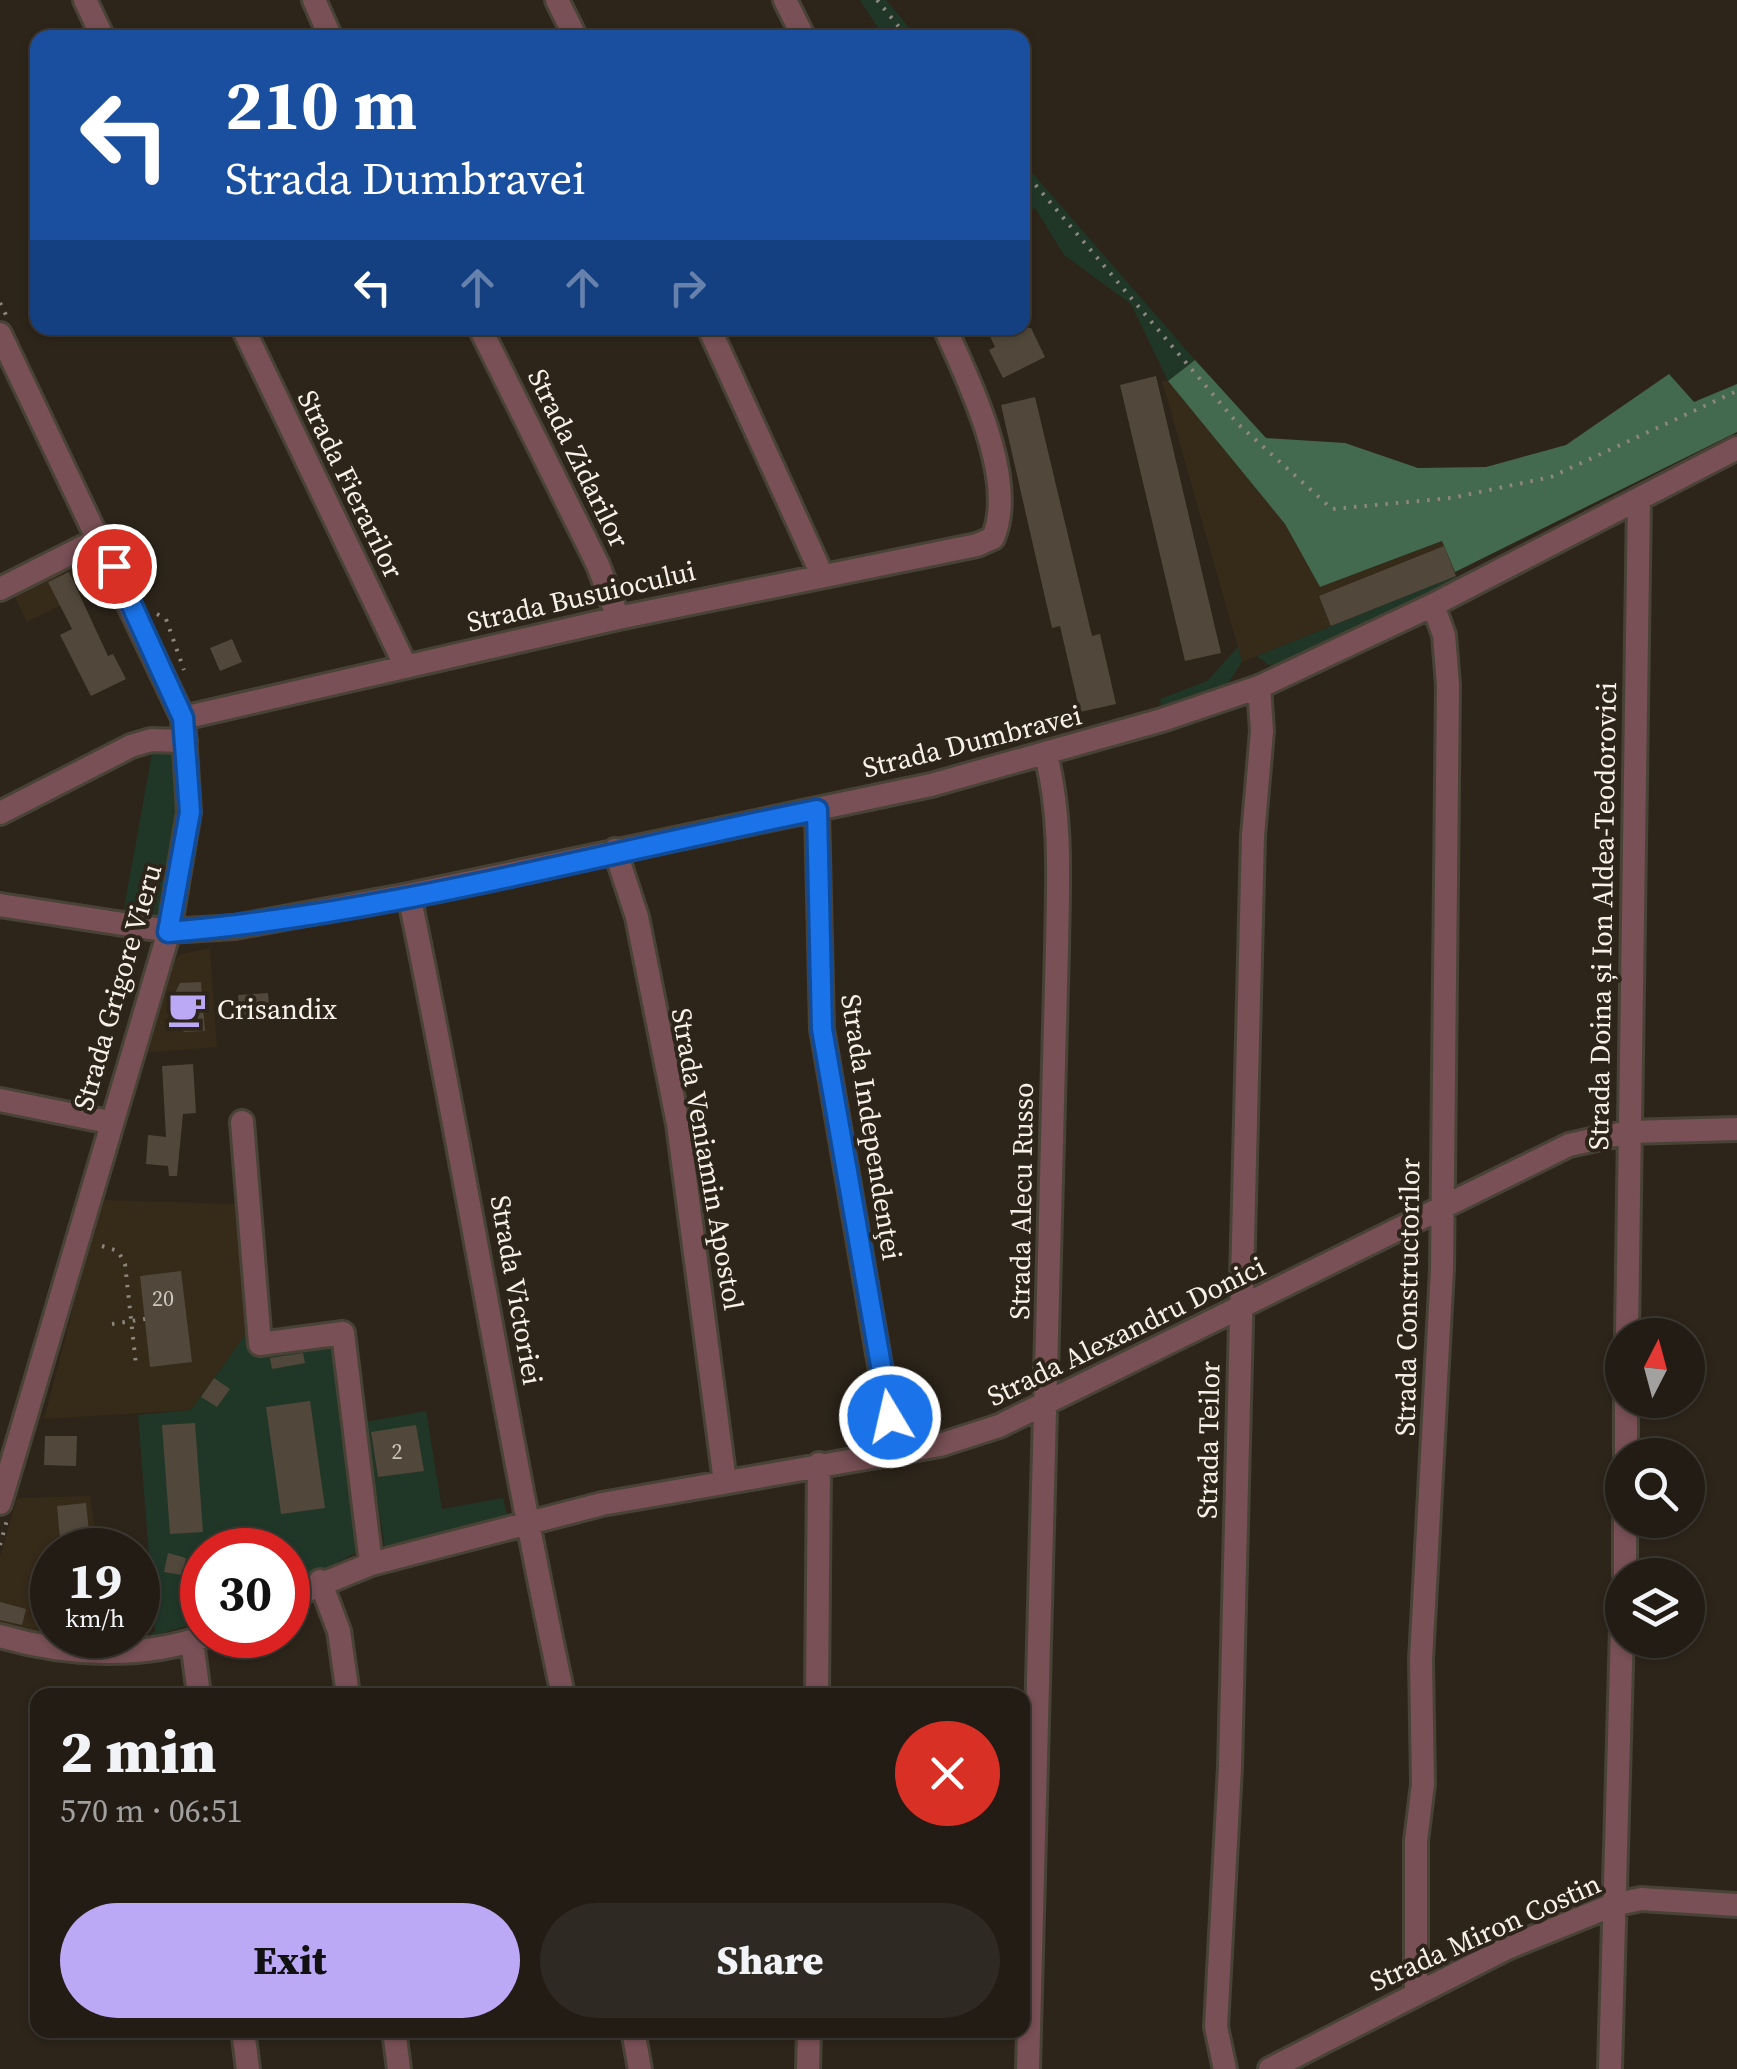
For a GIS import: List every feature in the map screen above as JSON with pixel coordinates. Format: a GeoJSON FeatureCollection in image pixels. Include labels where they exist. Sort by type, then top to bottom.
{"type":"FeatureCollection","features":[{"type":"Feature","properties":{"kind":"street"},"geometry":{"type":"LineString","coordinates":[[85,0],[99,30]]}},
{"type":"Feature","properties":{"kind":"street"},"geometry":{"type":"LineString","coordinates":[[314,0],[327,30]]}},
{"type":"Feature","properties":{"kind":"street"},"geometry":{"type":"LineString","coordinates":[[557,0],[572,30]]}},
{"type":"Feature","properties":{"kind":"street"},"geometry":{"type":"LineString","coordinates":[[785,0],[800,30]]}},
{"type":"Feature","properties":{"kind":"street","name":"Strada Grigore Vieru"},"geometry":{"type":"LineString","coordinates":[[0,1502],[168,932],[188,840],[184,729],[101,538],[6,360],[4,327]]}},
{"type":"Feature","properties":{"kind":"street","name":"Strada Fierarilor"},"geometry":{"type":"LineString","coordinates":[[245,335],[406,667]]}},
{"type":"Feature","properties":{"kind":"street","name":"Strada Zidarilor"},"geometry":{"type":"LineString","coordinates":[[484,335],[590,547],[618,618]]}},
{"type":"Feature","properties":{"kind":"street"},"geometry":{"type":"LineString","coordinates":[[712,335],[822,575]]}},
{"type":"Feature","properties":{"kind":"street","name":"Strada Busuiocului"},"geometry":{"type":"LineString","coordinates":[[0,813],[130,746],[406,667],[618,618],[977,545],[993,538],[1002,517],[997,478],[974,395],[947,335]]}},
{"type":"Feature","properties":{"kind":"street","name":"Strada Dumbravei"},"geometry":{"type":"LineString","coordinates":[[0,905],[168,932],[235,927],[817,810],[1046,755],[1259,687],[1433,605],[1737,448]]}},
{"type":"Feature","properties":{"kind":"street","name":"Strada Doina și Ion Aldea-Teodorovici"},"geometry":{"type":"LineString","coordinates":[[1627,1318],[1639,499]]}},
{"type":"Feature","properties":{"kind":"street"},"geometry":{"type":"LineString","coordinates":[[0,588],[101,538]]}},
{"type":"Feature","properties":{"kind":"street","name":"Strada Constructorilor"},"geometry":{"type":"LineString","coordinates":[[1416,1993],[1416,1841],[1423,1784],[1421,1660],[1438,1400],[1448,685],[1444,635],[1433,605]]}},
{"type":"Feature","properties":{"kind":"street","name":"Strada Teilor"},"geometry":{"type":"LineString","coordinates":[[1225,2069],[1216,2027],[1216,1998],[1230,1767],[1253,836],[1262,730],[1259,687]]}},
{"type":"Feature","properties":{"kind":"street","name":"Strada Alecu Russo"},"geometry":{"type":"LineString","coordinates":[[1030,1995],[1058,860],[1055,790],[1046,755]]}},
{"type":"Feature","properties":{"kind":"street","name":"Strada Independenţei"},"geometry":{"type":"LineString","coordinates":[[817,810],[822,1029],[895,1452]]}},
{"type":"Feature","properties":{"kind":"street","name":"Strada Veniamin Apostol"},"geometry":{"type":"LineString","coordinates":[[615,850],[637,916],[678,1124],[725,1482]]}},
{"type":"Feature","properties":{"kind":"street","name":"Strada Victoriei"},"geometry":{"type":"LineString","coordinates":[[409,895],[460,1138],[527,1526],[562,1688]]}},
{"type":"Feature","properties":{"kind":"street"},"geometry":{"type":"LineString","coordinates":[[0,1100],[109,1122]]}},
{"type":"Feature","properties":{"kind":"street"},"geometry":{"type":"LineString","coordinates":[[242,1122],[260,1344],[342,1333],[371,1564]]}},
{"type":"Feature","properties":{"kind":"street","name":"Strada Alexandru Donici"},"geometry":{"type":"LineString","coordinates":[[310,1587],[371,1564],[602,1504],[940,1445],[1000,1426],[1569,1145],[1628,1132],[1737,1129]]}},
{"type":"Feature","properties":{"kind":"street"},"geometry":{"type":"LineString","coordinates":[[817,1688],[819,1464]]}},
{"type":"Feature","properties":{"kind":"street"},"geometry":{"type":"LineString","coordinates":[[320,1582],[339,1630],[347,1688]]}},
{"type":"Feature","properties":{"kind":"street"},"geometry":{"type":"LineString","coordinates":[[0,1636],[72,1648],[126,1650],[180,1641]]}},
{"type":"Feature","properties":{"kind":"street"},"geometry":{"type":"LineString","coordinates":[[199,1688],[200,1658]]}},
{"type":"Feature","properties":{"kind":"street"},"geometry":{"type":"LineString","coordinates":[[1610,2069],[1621,1658]]}},
{"type":"Feature","properties":{"kind":"street","name":"Strada Miron Costin"},"geometry":{"type":"LineString","coordinates":[[1270,2069],[1507,1948],[1613,1905],[1641,1899],[1737,1905]]}},
{"type":"Feature","properties":{"kind":"street"},"geometry":{"type":"LineString","coordinates":[[244,2038],[248,2069]]}},
{"type":"Feature","properties":{"kind":"street"},"geometry":{"type":"LineString","coordinates":[[395,2038],[400,2069]]}},
{"type":"Feature","properties":{"kind":"street"},"geometry":{"type":"LineString","coordinates":[[634,2038],[640,2069]]}},
{"type":"Feature","properties":{"kind":"street"},"geometry":{"type":"LineString","coordinates":[[808,2038],[808,2069]]}},
{"type":"Feature","properties":{"kind":"street","name":"Strada Alecu Russo"},"geometry":{"type":"LineString","coordinates":[[1028,2069],[1029,2038]]}},
{"type":"Feature","properties":{"kind":"path"},"geometry":{"type":"LineString","coordinates":[[877,0],[901,30]]}},
{"type":"Feature","properties":{"kind":"path"},"geometry":{"type":"LineString","coordinates":[[1030,178],[1238,424],[1332,510],[1452,498],[1550,477],[1737,392]]}},
{"type":"Feature","properties":{"kind":"path"},"geometry":{"type":"LineString","coordinates":[[0,303],[4,327]]}},
{"type":"Feature","properties":{"kind":"path"},"geometry":{"type":"LineString","coordinates":[[150,611],[166,619],[184,666],[183,683]]}},
{"type":"Feature","properties":{"kind":"path"},"geometry":{"type":"LineString","coordinates":[[102,1246],[118,1251],[125,1264],[136,1365]]}},
{"type":"Feature","properties":{"kind":"path"},"geometry":{"type":"LineString","coordinates":[[112,1324],[145,1320]]}},
{"type":"Feature","properties":{"kind":"shaded area"},"geometry":{"type":"Polygon","coordinates":[[[1162,381],[1168,381],[1285,524],[1320,587],[1443,541],[1456,576],[1242,662],[1162,381]]]}},
{"type":"Feature","properties":{"kind":"shaded area"},"geometry":{"type":"Polygon","coordinates":[[[80,564],[88,565],[99,587],[27,622],[14,596],[80,564]]]}},
{"type":"Feature","properties":{"kind":"shaded area"},"geometry":{"type":"Polygon","coordinates":[[[210,948],[217,1047],[140,1053],[166,966],[181,954],[210,948]]]}},
{"type":"Feature","properties":{"kind":"shaded area"},"geometry":{"type":"Polygon","coordinates":[[[101,1200],[238,1204],[248,1331],[191,1410],[44,1419],[101,1200]]]}},
{"type":"Feature","properties":{"kind":"shaded area"},"geometry":{"type":"Polygon","coordinates":[[[90,1496],[95,1528],[30,1528],[30,1629],[0,1625],[0,1557],[17,1498],[90,1496]]]}},
{"type":"Feature","properties":{"kind":"green space"},"geometry":{"type":"Polygon","coordinates":[[[860,0],[886,0],[911,30],[879,30],[860,0]]]}},
{"type":"Feature","properties":{"kind":"green space"},"geometry":{"type":"Polygon","coordinates":[[[1030,170],[1195,360],[1168,381],[1131,304],[1064,255],[1035,208],[1030,210],[1030,170]]]}},
{"type":"Feature","properties":{"kind":"green space"},"geometry":{"type":"Polygon","coordinates":[[[1195,360],[1266,438],[1345,443],[1418,468],[1486,467],[1566,445],[1669,374],[1694,402],[1737,384],[1737,432],[1455,572],[1442,541],[1320,587],[1285,524],[1168,381],[1195,360]]]}},
{"type":"Feature","properties":{"kind":"green space"},"geometry":{"type":"Polygon","coordinates":[[[1456,576],[1460,583],[1289,662],[1269,665],[1257,656],[1456,576]]]}},
{"type":"Feature","properties":{"kind":"green space"},"geometry":{"type":"Polygon","coordinates":[[[1238,647],[1242,662],[1224,689],[1162,710],[1160,699],[1207,681],[1238,647]]]}},
{"type":"Feature","properties":{"kind":"green space"},"geometry":{"type":"Polygon","coordinates":[[[176,751],[178,838],[158,923],[123,914],[152,753],[176,751]]]}},
{"type":"Feature","properties":{"kind":"green space"},"geometry":{"type":"Polygon","coordinates":[[[248,1331],[250,1355],[336,1340],[361,1550],[310,1577],[310,1528],[180,1528],[180,1628],[160,1634],[160,1528],[147,1528],[138,1415],[191,1410],[248,1331]]]}},
{"type":"Feature","properties":{"kind":"green space"},"geometry":{"type":"Polygon","coordinates":[[[426,1411],[442,1509],[503,1498],[509,1523],[386,1554],[365,1422],[426,1411]],[[416,1426],[371,1433],[378,1477],[423,1470],[416,1426]]]}},
{"type":"Feature","properties":{"kind":"building"},"geometry":{"type":"Polygon","coordinates":[[[1031,328],[1045,357],[1003,378],[989,350],[995,347],[989,335],[1030,335],[1031,328]]]}},
{"type":"Feature","properties":{"kind":"building"},"geometry":{"type":"Polygon","coordinates":[[[1156,376],[1221,653],[1185,661],[1120,385],[1156,376]]]}},
{"type":"Feature","properties":{"kind":"building"},"geometry":{"type":"Polygon","coordinates":[[[1035,397],[1092,636],[1100,634],[1116,704],[1080,712],[1060,626],[1052,628],[1001,405],[1035,397]]]}},
{"type":"Feature","properties":{"kind":"building"},"geometry":{"type":"Polygon","coordinates":[[[1444,546],[1456,576],[1331,626],[1319,596],[1444,546]]]}},
{"type":"Feature","properties":{"kind":"building"},"geometry":{"type":"Polygon","coordinates":[[[69,572],[108,656],[113,654],[126,679],[91,696],[60,635],[72,629],[48,582],[69,572]]]}},
{"type":"Feature","properties":{"kind":"building"},"geometry":{"type":"Polygon","coordinates":[[[232,639],[242,662],[220,671],[210,648],[232,639]]]}},
{"type":"Feature","properties":{"kind":"building"},"geometry":{"type":"Polygon","coordinates":[[[201,982],[205,1031],[184,1032],[173,1019],[171,1001],[180,983],[201,982]]]}},
{"type":"Feature","properties":{"kind":"building"},"geometry":{"type":"Polygon","coordinates":[[[268,993],[270,1018],[240,1021],[238,995],[268,993]]]}},
{"type":"Feature","properties":{"kind":"building"},"geometry":{"type":"Polygon","coordinates":[[[193,1064],[196,1113],[183,1114],[177,1176],[169,1176],[168,1166],[146,1164],[148,1135],[166,1137],[162,1066],[193,1064]]]}},
{"type":"Feature","properties":{"kind":"building"},"geometry":{"type":"Polygon","coordinates":[[[181,1271],[192,1362],[150,1367],[140,1276],[181,1271]]]}},
{"type":"Feature","properties":{"kind":"building"},"geometry":{"type":"Polygon","coordinates":[[[303,1353],[305,1363],[272,1369],[270,1358],[303,1353]]]}},
{"type":"Feature","properties":{"kind":"building"},"geometry":{"type":"Polygon","coordinates":[[[214,1378],[230,1389],[217,1407],[201,1397],[214,1378]]]}},
{"type":"Feature","properties":{"kind":"building"},"geometry":{"type":"Polygon","coordinates":[[[310,1401],[325,1508],[281,1514],[266,1407],[310,1401]]]}},
{"type":"Feature","properties":{"kind":"building"},"geometry":{"type":"Polygon","coordinates":[[[195,1423],[203,1528],[180,1528],[180,1533],[170,1534],[162,1425],[195,1423]]]}},
{"type":"Feature","properties":{"kind":"building"},"geometry":{"type":"Polygon","coordinates":[[[416,1425],[424,1471],[378,1477],[371,1432],[416,1425]]]}},
{"type":"Feature","properties":{"kind":"building"},"geometry":{"type":"Polygon","coordinates":[[[45,1436],[77,1436],[76,1466],[44,1465],[45,1436]]]}},
{"type":"Feature","properties":{"kind":"building"},"geometry":{"type":"Polygon","coordinates":[[[86,1503],[89,1528],[59,1528],[57,1506],[86,1503]]]}},
{"type":"Feature","properties":{"kind":"building"},"geometry":{"type":"Polygon","coordinates":[[[168,1553],[180,1556],[180,1575],[164,1572],[168,1553]]]}},
{"type":"Feature","properties":{"kind":"building"},"geometry":{"type":"Polygon","coordinates":[[[0,1602],[26,1609],[22,1625],[0,1620],[0,1602]]]}},
{"type":"Feature","properties":{"kind":"place","name":"Crisandix"},"geometry":{"type":"Point","coordinates":[187,1009]}},
{"type":"Feature","properties":{"kind":"route"},"geometry":{"type":"LineString","coordinates":[[114,566],[183,718],[190,812],[188,840],[168,932],[235,927],[409,895],[817,810],[816,952],[822,1029],[890,1417]]}}]}
